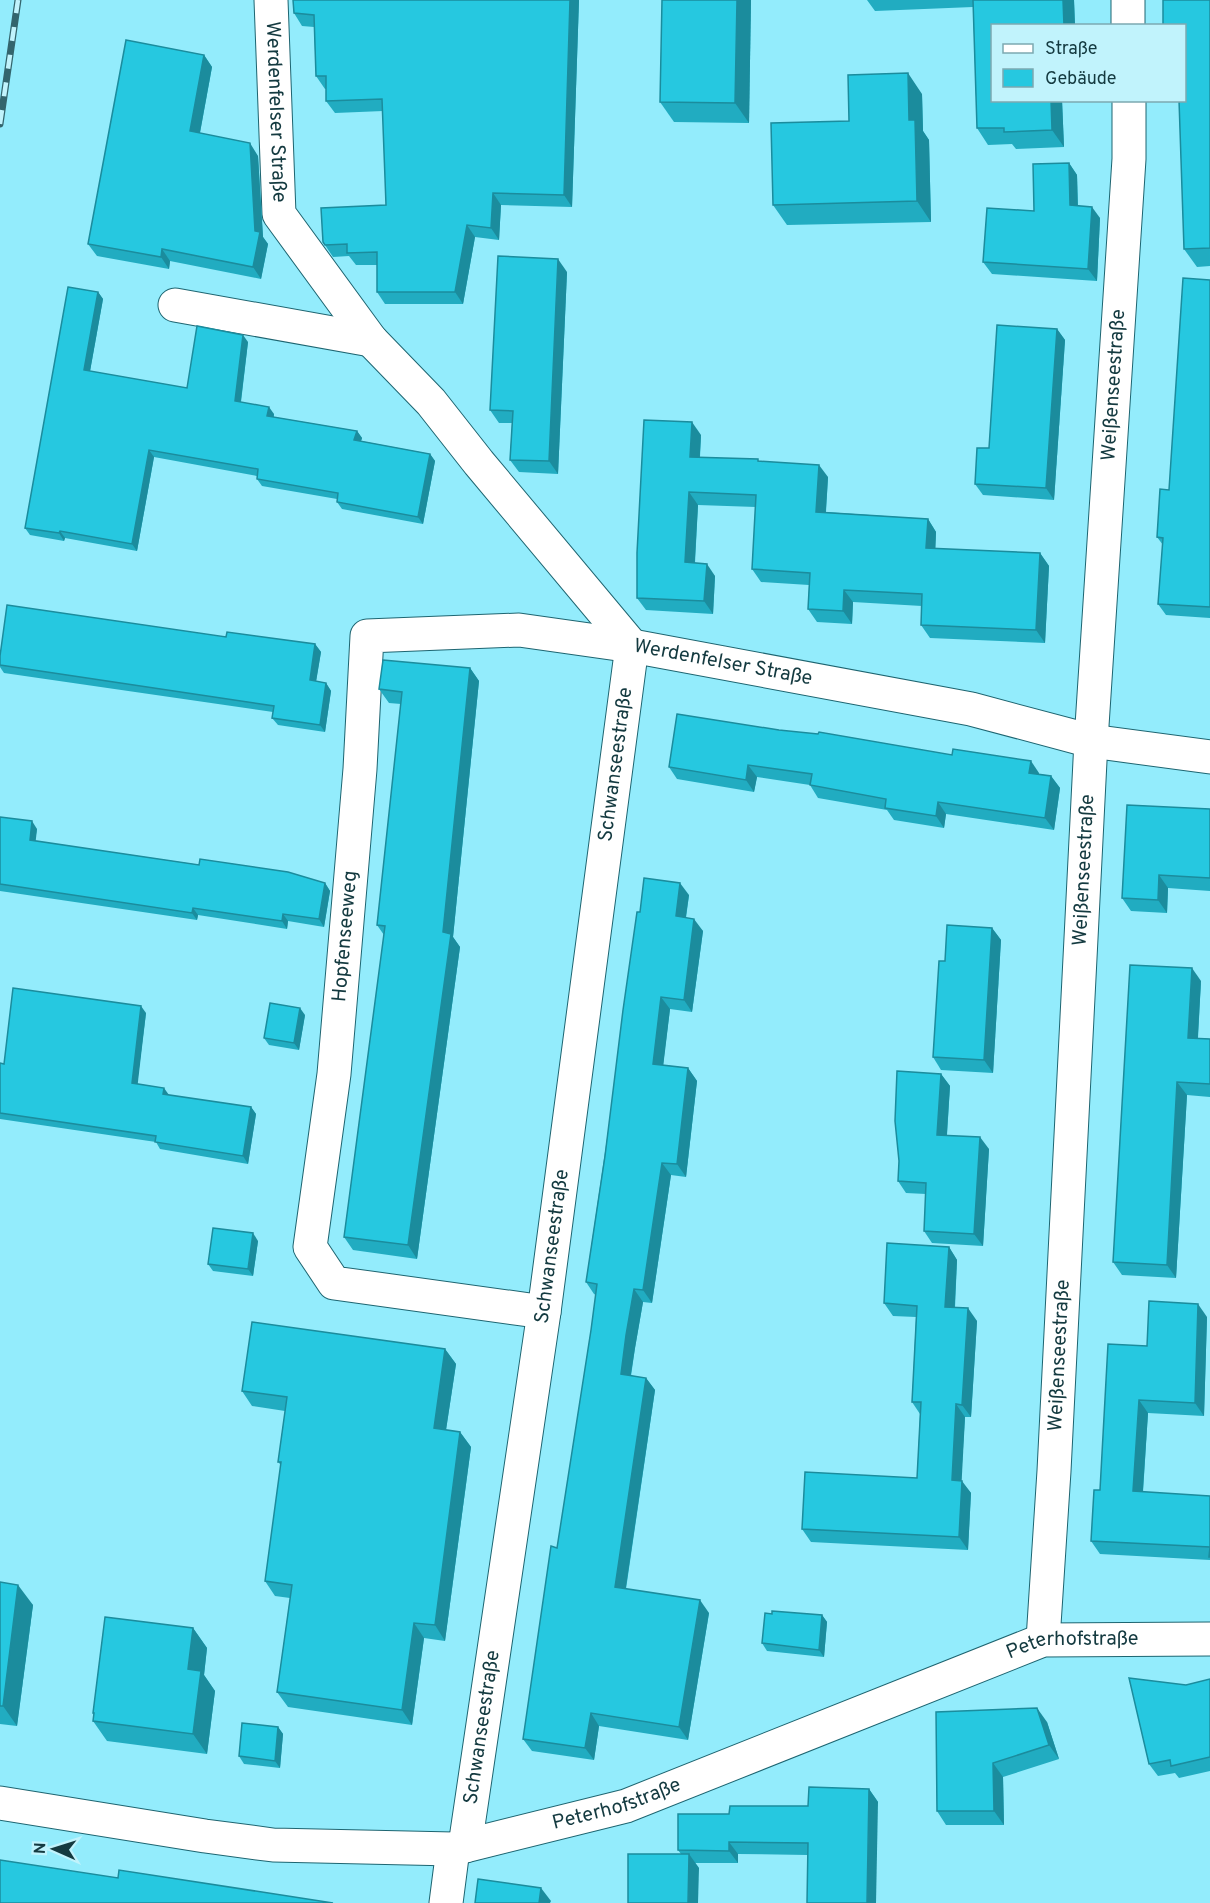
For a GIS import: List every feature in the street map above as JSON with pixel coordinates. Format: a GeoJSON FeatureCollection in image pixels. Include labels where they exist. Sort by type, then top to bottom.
{"type":"FeatureCollection","features":[{"type":"Feature","properties":{"kind":"street","name":"Werdenfelser Straße"},"geometry":{"type":"LineString","coordinates":[[271,0],[279,214],[371,340],[431,402],[632,646],[971,709],[1090,741],[1210,757]]}},
{"type":"Feature","properties":{"kind":"street"},"geometry":{"type":"LineString","coordinates":[[1128,0],[1128,24]]}},
{"type":"Feature","properties":{"kind":"street","name":"Weißenseestraße"},"geometry":{"type":"LineString","coordinates":[[1043,1640],[1054,1471],[1090,741],[1127,193],[1129,102]]}},
{"type":"Feature","properties":{"kind":"street"},"geometry":{"type":"LineString","coordinates":[[175,305],[371,340]]}},
{"type":"Feature","properties":{"kind":"street","name":"Hopfenseeweg"},"geometry":{"type":"LineString","coordinates":[[544,1312],[334,1283],[310,1247],[334,1074],[360,769],[367,636],[519,630],[632,646]]}},
{"type":"Feature","properties":{"kind":"street","name":"Schwanseestraße"},"geometry":{"type":"LineString","coordinates":[[446,1903],[459,1847],[544,1312],[632,646]]}},
{"type":"Feature","properties":{"kind":"street","name":"Peterhofstraße"},"geometry":{"type":"LineString","coordinates":[[0,1803],[273,1845],[459,1847],[626,1806],[1043,1640],[1210,1639]]}},
{"type":"Feature","properties":{"kind":"building"},"geometry":{"type":"Polygon","coordinates":[[[293,0],[570,0],[564,195],[493,193],[491,228],[467,225],[455,292],[377,292],[377,252],[347,253],[347,244],[325,245],[323,242],[321,208],[386,205],[382,99],[326,101],[326,76],[316,76],[314,15],[294,13],[293,0]]]}},
{"type":"Feature","properties":{"kind":"building"},"geometry":{"type":"Polygon","coordinates":[[[662,0],[737,0],[735,103],[660,102],[662,0]]]}},
{"type":"Feature","properties":{"kind":"building"},"geometry":{"type":"Polygon","coordinates":[[[973,0],[1063,0],[1064,24],[991,24],[991,102],[1051,102],[1052,130],[1004,132],[1004,128],[977,128],[973,0]]]}},
{"type":"Feature","properties":{"kind":"building"},"geometry":{"type":"Polygon","coordinates":[[[1163,0],[1210,0],[1210,248],[1184,249],[1179,102],[1186,102],[1186,24],[1163,24],[1163,0]]]}},
{"type":"Feature","properties":{"kind":"building"},"geometry":{"type":"Polygon","coordinates":[[[126,40],[204,55],[190,131],[250,143],[255,231],[260,232],[253,267],[162,249],[161,257],[88,244],[126,40]]]}},
{"type":"Feature","properties":{"kind":"building"},"geometry":{"type":"Polygon","coordinates":[[[908,73],[909,120],[915,120],[917,201],[773,205],[771,123],[849,121],[848,75],[908,73]]]}},
{"type":"Feature","properties":{"kind":"building"},"geometry":{"type":"Polygon","coordinates":[[[1069,163],[1070,205],[1092,207],[1088,269],[983,262],[987,208],[1034,211],[1033,164],[1069,163]]]}},
{"type":"Feature","properties":{"kind":"building"},"geometry":{"type":"Polygon","coordinates":[[[498,256],[558,259],[549,461],[510,460],[513,411],[490,410],[498,256]]]}},
{"type":"Feature","properties":{"kind":"building"},"geometry":{"type":"Polygon","coordinates":[[[1183,278],[1210,280],[1210,607],[1158,604],[1163,538],[1157,537],[1160,489],[1169,490],[1183,278]]]}},
{"type":"Feature","properties":{"kind":"building"},"geometry":{"type":"Polygon","coordinates":[[[68,287],[98,292],[84,370],[187,388],[197,326],[243,335],[235,401],[269,407],[267,416],[357,431],[354,440],[430,454],[418,517],[337,502],[338,493],[257,479],[258,469],[149,450],[132,544],[60,531],[59,533],[25,528],[68,287]]]}},
{"type":"Feature","properties":{"kind":"building"},"geometry":{"type":"Polygon","coordinates":[[[997,325],[1057,329],[1046,488],[975,484],[977,448],[989,448],[997,325]]]}},
{"type":"Feature","properties":{"kind":"building"},"geometry":{"type":"Polygon","coordinates":[[[644,420],[692,422],[690,457],[758,459],[758,461],[819,465],[816,512],[928,519],[926,548],[1040,553],[1036,630],[921,625],[922,594],[844,590],[843,611],[808,609],[810,573],[752,569],[756,495],[689,492],[685,562],[707,564],[704,601],[637,598],[644,420]]]}},
{"type":"Feature","properties":{"kind":"building"},"geometry":{"type":"Polygon","coordinates":[[[7,605],[226,637],[227,632],[315,644],[310,680],[326,683],[320,725],[272,718],[274,706],[0,665],[7,605]]]}},
{"type":"Feature","properties":{"kind":"building"},"geometry":{"type":"Polygon","coordinates":[[[383,660],[470,668],[443,932],[451,934],[408,1245],[344,1237],[385,926],[377,925],[402,692],[379,689],[383,660]]]}},
{"type":"Feature","properties":{"kind":"building"},"geometry":{"type":"Polygon","coordinates":[[[677,714],[779,730],[818,734],[819,732],[952,755],[953,749],[1031,761],[1029,773],[1051,776],[1045,818],[938,802],[936,816],[885,808],[886,799],[810,785],[812,774],[748,765],[746,780],[669,767],[677,714]]]}},
{"type":"Feature","properties":{"kind":"building"},"geometry":{"type":"Polygon","coordinates":[[[1127,805],[1210,809],[1210,878],[1159,875],[1158,900],[1122,898],[1127,805]]]}},
{"type":"Feature","properties":{"kind":"building"},"geometry":{"type":"Polygon","coordinates":[[[0,817],[32,821],[30,840],[199,865],[200,859],[288,872],[325,883],[319,919],[283,914],[282,921],[193,908],[192,913],[0,884],[0,817]]]}},
{"type":"Feature","properties":{"kind":"building"},"geometry":{"type":"Polygon","coordinates":[[[644,878],[680,883],[676,916],[694,919],[684,1000],[661,997],[653,1064],[688,1068],[677,1164],[662,1163],[643,1290],[634,1289],[626,1335],[621,1374],[646,1378],[615,1587],[700,1600],[679,1727],[591,1713],[585,1748],[523,1739],[551,1546],[557,1548],[591,1330],[597,1284],[586,1282],[637,912],[640,912],[644,878]]]}},
{"type":"Feature","properties":{"kind":"building"},"geometry":{"type":"Polygon","coordinates":[[[947,925],[992,928],[984,1060],[933,1057],[939,961],[945,961],[947,925]]]}},
{"type":"Feature","properties":{"kind":"building"},"geometry":{"type":"Polygon","coordinates":[[[1130,965],[1192,968],[1188,1038],[1210,1039],[1210,1084],[1177,1082],[1167,1265],[1113,1262],[1130,965]]]}},
{"type":"Feature","properties":{"kind":"building"},"geometry":{"type":"Polygon","coordinates":[[[13,988],[141,1006],[132,1083],[164,1088],[163,1094],[251,1107],[243,1156],[155,1142],[156,1136],[0,1113],[0,1063],[4,1064],[13,988]]]}},
{"type":"Feature","properties":{"kind":"building"},"geometry":{"type":"Polygon","coordinates":[[[270,1003],[300,1008],[294,1043],[264,1038],[270,1003]]]}},
{"type":"Feature","properties":{"kind":"building"},"geometry":{"type":"Polygon","coordinates":[[[897,1071],[941,1074],[937,1135],[980,1137],[974,1234],[924,1231],[926,1183],[898,1181],[899,1161],[895,1121],[897,1071]]]}},
{"type":"Feature","properties":{"kind":"building"},"geometry":{"type":"Polygon","coordinates":[[[213,1228],[253,1233],[248,1269],[208,1264],[213,1228]]]}},
{"type":"Feature","properties":{"kind":"building"},"geometry":{"type":"Polygon","coordinates":[[[887,1243],[949,1247],[945,1307],[968,1308],[962,1405],[956,1404],[952,1480],[962,1481],[959,1537],[802,1529],[805,1472],[917,1478],[921,1402],[912,1402],[917,1306],[884,1303],[887,1243]]]}},
{"type":"Feature","properties":{"kind":"building"},"geometry":{"type":"Polygon","coordinates":[[[1149,1301],[1198,1304],[1195,1403],[1139,1400],[1133,1491],[1210,1496],[1210,1547],[1091,1541],[1094,1490],[1100,1490],[1108,1344],[1147,1346],[1149,1301]]]}},
{"type":"Feature","properties":{"kind":"building"},"geometry":{"type":"Polygon","coordinates":[[[252,1322],[445,1349],[434,1428],[460,1432],[435,1625],[414,1623],[402,1710],[277,1692],[292,1585],[265,1581],[287,1397],[242,1391],[252,1322]]]}},
{"type":"Feature","properties":{"kind":"building"},"geometry":{"type":"Polygon","coordinates":[[[0,1582],[18,1585],[3,1706],[0,1706],[0,1582]]]}},
{"type":"Feature","properties":{"kind":"building"},"geometry":{"type":"Polygon","coordinates":[[[772,1611],[822,1615],[819,1650],[762,1643],[765,1613],[772,1614],[772,1611]]]}},
{"type":"Feature","properties":{"kind":"building"},"geometry":{"type":"Polygon","coordinates":[[[105,1617],[193,1628],[188,1669],[201,1671],[193,1734],[93,1721],[105,1617]]]}},
{"type":"Feature","properties":{"kind":"building"},"geometry":{"type":"Polygon","coordinates":[[[1129,1678],[1186,1685],[1210,1679],[1210,1757],[1171,1766],[1170,1760],[1149,1764],[1129,1678]]]}},
{"type":"Feature","properties":{"kind":"building"},"geometry":{"type":"Polygon","coordinates":[[[1037,1708],[1049,1745],[993,1763],[994,1811],[937,1811],[936,1712],[1037,1708]]]}},
{"type":"Feature","properties":{"kind":"building"},"geometry":{"type":"Polygon","coordinates":[[[242,1723],[278,1727],[275,1761],[239,1756],[242,1723]]]}},
{"type":"Feature","properties":{"kind":"building"},"geometry":{"type":"Polygon","coordinates":[[[809,1787],[869,1789],[867,1903],[807,1903],[808,1843],[729,1842],[729,1851],[678,1850],[678,1814],[729,1814],[730,1806],[808,1806],[809,1787]]]}},
{"type":"Feature","properties":{"kind":"building"},"geometry":{"type":"Polygon","coordinates":[[[628,1854],[689,1854],[688,1903],[628,1903],[628,1854]]]}},
{"type":"Feature","properties":{"kind":"building"},"geometry":{"type":"Polygon","coordinates":[[[0,1860],[118,1878],[119,1870],[333,1903],[0,1903],[0,1860]]]}},
{"type":"Feature","properties":{"kind":"building"},"geometry":{"type":"Polygon","coordinates":[[[478,1879],[541,1888],[539,1903],[475,1903],[478,1879]]]}},
{"type":"Feature","properties":{"kind":"railway"},"geometry":{"type":"LineString","coordinates":[[0,124],[18,0]]}}]}
